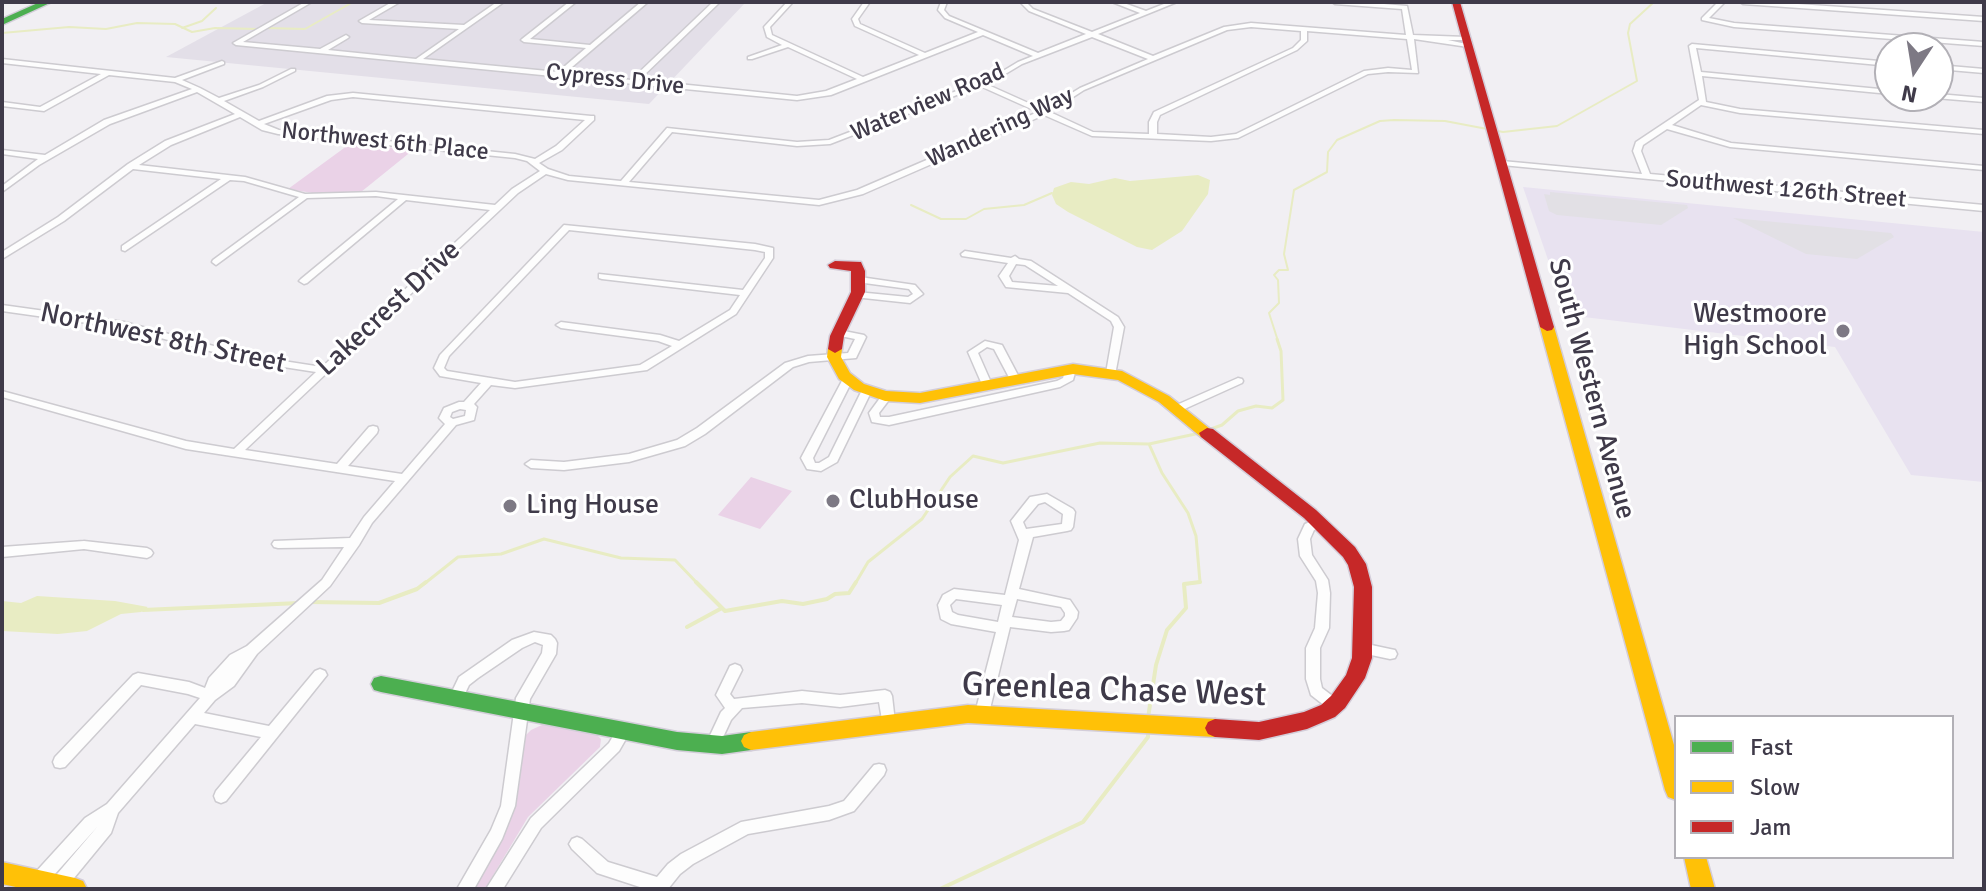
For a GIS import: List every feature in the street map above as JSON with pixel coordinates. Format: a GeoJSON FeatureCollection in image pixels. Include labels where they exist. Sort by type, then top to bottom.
{"type":"FeatureCollection","features":[{"type":"Feature","properties":{"kind":"street"},"geometry":{"type":"LineString","coordinates":[[2,22],[48,2]]}},
{"type":"Feature","properties":{"kind":"street","name":"Cypress Drive"},"geometry":{"type":"LineString","coordinates":[[309,2],[236,43],[797,98],[822,95],[984,32]]}},
{"type":"Feature","properties":{"kind":"street"},"geometry":{"type":"LineString","coordinates":[[397,2],[362,21],[464,27]]}},
{"type":"Feature","properties":{"kind":"street"},"geometry":{"type":"LineString","coordinates":[[417,61],[501,2]]}},
{"type":"Feature","properties":{"kind":"street"},"geometry":{"type":"LineString","coordinates":[[573,2],[524,40],[592,47]]}},
{"type":"Feature","properties":{"kind":"street"},"geometry":{"type":"LineString","coordinates":[[560,74],[645,2]]}},
{"type":"Feature","properties":{"kind":"street"},"geometry":{"type":"LineString","coordinates":[[634,81],[717,2]]}},
{"type":"Feature","properties":{"kind":"street"},"geometry":{"type":"LineString","coordinates":[[790,2],[766,30],[769,36],[862,79]]}},
{"type":"Feature","properties":{"kind":"street"},"geometry":{"type":"LineString","coordinates":[[867,2],[855,19],[857,25],[925,55]]}},
{"type":"Feature","properties":{"kind":"street"},"geometry":{"type":"LineString","coordinates":[[944,2],[943,14],[1039,56]]}},
{"type":"Feature","properties":{"kind":"street"},"geometry":{"type":"LineString","coordinates":[[1023,2],[1031,10],[1154,59]]}},
{"type":"Feature","properties":{"kind":"street"},"geometry":{"type":"LineString","coordinates":[[1115,2],[1146,13]]}},
{"type":"Feature","properties":{"kind":"street","name":"Waterview Road"},"geometry":{"type":"LineString","coordinates":[[623,183],[670,130],[823,144],[980,84],[1039,56],[1174,2]]}},
{"type":"Feature","properties":{"kind":"street"},"geometry":{"type":"LineString","coordinates":[[980,84],[1092,134],[1211,139],[1238,136],[1366,72],[1416,72],[1405,7],[1335,2]]}},
{"type":"Feature","properties":{"kind":"street","name":"South Western Avenue"},"geometry":{"type":"LineString","coordinates":[[1456,2],[1674,783]]}},
{"type":"Feature","properties":{"kind":"street"},"geometry":{"type":"LineString","coordinates":[[1722,2],[1704,19],[1734,25],[1984,44]]}},
{"type":"Feature","properties":{"kind":"street"},"geometry":{"type":"LineString","coordinates":[[1743,2],[1984,19]]}},
{"type":"Feature","properties":{"kind":"street","name":"Wandering Way"},"geometry":{"type":"LineString","coordinates":[[545,171],[585,179],[805,203],[832,201],[1042,113],[1082,89],[1234,26],[1467,42]]}},
{"type":"Feature","properties":{"kind":"street"},"geometry":{"type":"LineString","coordinates":[[1153,137],[1153,119],[1157,114],[1295,49],[1304,41],[1304,29]]}},
{"type":"Feature","properties":{"kind":"street"},"geometry":{"type":"LineString","coordinates":[[321,52],[346,37]]}},
{"type":"Feature","properties":{"kind":"street"},"geometry":{"type":"LineString","coordinates":[[750,58],[787,45]]}},
{"type":"Feature","properties":{"kind":"street"},"geometry":{"type":"LineString","coordinates":[[1647,176],[1637,146],[1701,103],[1704,96],[1692,46],[1874,63]]}},
{"type":"Feature","properties":{"kind":"street","name":"Northwest 6th Place"},"geometry":{"type":"LineString","coordinates":[[2,61],[176,80],[278,132],[515,156],[535,162]]}},
{"type":"Feature","properties":{"kind":"street"},"geometry":{"type":"LineString","coordinates":[[176,80],[222,63]]}},
{"type":"Feature","properties":{"kind":"street"},"geometry":{"type":"LineString","coordinates":[[1954,68],[1984,71]]}},
{"type":"Feature","properties":{"kind":"street"},"geometry":{"type":"LineString","coordinates":[[218,101],[261,86],[293,70]]}},
{"type":"Feature","properties":{"kind":"street"},"geometry":{"type":"LineString","coordinates":[[2,104],[41,109],[110,72]]}},
{"type":"Feature","properties":{"kind":"street"},"geometry":{"type":"LineString","coordinates":[[1699,74],[1874,90]]}},
{"type":"Feature","properties":{"kind":"street"},"geometry":{"type":"LineString","coordinates":[[2,190],[46,157],[118,117],[198,89]]}},
{"type":"Feature","properties":{"kind":"street"},"geometry":{"type":"LineString","coordinates":[[258,124],[330,98],[353,95],[591,118],[559,148],[535,162],[545,171]]}},
{"type":"Feature","properties":{"kind":"street"},"geometry":{"type":"LineString","coordinates":[[1954,98],[1984,100]]}},
{"type":"Feature","properties":{"kind":"street"},"geometry":{"type":"LineString","coordinates":[[1701,103],[1740,111],[1984,132]]}},
{"type":"Feature","properties":{"kind":"street"},"geometry":{"type":"LineString","coordinates":[[2,256],[61,219],[131,166],[183,135],[241,114]]}},
{"type":"Feature","properties":{"kind":"street"},"geometry":{"type":"LineString","coordinates":[[1666,126],[1730,145],[1984,168]]}},
{"type":"Feature","properties":{"kind":"street","name":"Southwest 126th Street"},"geometry":{"type":"LineString","coordinates":[[1497,146],[1589,171],[1984,208]]}},
{"type":"Feature","properties":{"kind":"street"},"geometry":{"type":"LineString","coordinates":[[2,152],[46,157]]}},
{"type":"Feature","properties":{"kind":"street"},"geometry":{"type":"LineString","coordinates":[[131,166],[260,182],[305,196],[376,194],[497,208]]}},
{"type":"Feature","properties":{"kind":"street","name":"Lakecrest Drive"},"geometry":{"type":"LineString","coordinates":[[237,452],[520,187],[545,171]]}},
{"type":"Feature","properties":{"kind":"street"},"geometry":{"type":"LineString","coordinates":[[125,248],[230,177]]}},
{"type":"Feature","properties":{"kind":"street"},"geometry":{"type":"LineString","coordinates":[[216,262],[305,196]]}},
{"type":"Feature","properties":{"kind":"street"},"geometry":{"type":"LineString","coordinates":[[304,281],[405,197]]}},
{"type":"Feature","properties":{"kind":"street"},"geometry":{"type":"LineString","coordinates":[[567,227],[770,250],[769,258],[747,293],[726,318],[649,366],[528,385],[487,383],[449,377],[439,368],[441,360],[567,227]]}},
{"type":"Feature","properties":{"kind":"street"},"geometry":{"type":"LineString","coordinates":[[965,254],[1028,263],[1119,325],[1111,373]]}},
{"type":"Feature","properties":{"kind":"street"},"geometry":{"type":"LineString","coordinates":[[1015,259],[1004,276],[1009,285],[1070,290]]}},
{"type":"Feature","properties":{"kind":"street"},"geometry":{"type":"LineString","coordinates":[[835,265],[856,265],[858,288],[839,333],[834,357],[848,379],[867,390],[887,396],[920,398],[1071,369],[1111,373],[1140,383],[1320,522],[1349,552],[1361,574],[1364,600],[1359,667],[1347,691],[1334,705],[1316,691],[1313,679],[1313,648],[1322,628],[1324,593],[1322,580],[1306,556],[1304,539],[1309,527],[1320,522]]}},
{"type":"Feature","properties":{"kind":"street"},"geometry":{"type":"LineString","coordinates":[[602,276],[747,293]]}},
{"type":"Feature","properties":{"kind":"street"},"geometry":{"type":"LineString","coordinates":[[907,285],[917,289],[918,294],[910,300],[858,288],[907,285]]}},
{"type":"Feature","properties":{"kind":"street","name":"Northwest 8th Street"},"geometry":{"type":"LineString","coordinates":[[2,308],[124,325],[251,359],[324,370]]}},
{"type":"Feature","properties":{"kind":"street"},"geometry":{"type":"LineString","coordinates":[[561,325],[660,338],[679,345]]}},
{"type":"Feature","properties":{"kind":"street"},"geometry":{"type":"LineString","coordinates":[[988,387],[973,352],[985,344],[998,347],[1016,381]]}},
{"type":"Feature","properties":{"kind":"street"},"geometry":{"type":"LineString","coordinates":[[531,464],[564,466],[663,450],[701,431],[789,365],[808,359],[834,357]]}},
{"type":"Feature","properties":{"kind":"street"},"geometry":{"type":"LineString","coordinates":[[887,396],[874,413],[876,420],[889,421],[1066,383],[1071,369]]}},
{"type":"Feature","properties":{"kind":"street"},"geometry":{"type":"LineString","coordinates":[[848,379],[807,458],[811,466],[821,467],[833,459],[867,390]]}},
{"type":"Feature","properties":{"kind":"street"},"geometry":{"type":"LineString","coordinates":[[1176,409],[1238,381]]}},
{"type":"Feature","properties":{"kind":"street"},"geometry":{"type":"LineString","coordinates":[[38,881],[90,823],[112,809],[210,696],[214,682],[235,659],[252,650],[326,583],[368,520],[403,478],[452,423],[464,421],[473,414],[474,410],[468,405],[487,383]]}},
{"type":"Feature","properties":{"kind":"street"},"geometry":{"type":"LineString","coordinates":[[2,394],[172,441],[403,478]]}},
{"type":"Feature","properties":{"kind":"street"},"geometry":{"type":"LineString","coordinates":[[340,468],[373,430]]}},
{"type":"Feature","properties":{"kind":"street"},"geometry":{"type":"LineString","coordinates":[[982,713],[1025,540],[1029,533],[1067,527],[1069,512],[1047,498],[1034,500],[1017,521],[1025,540]]}},
{"type":"Feature","properties":{"kind":"street"},"geometry":{"type":"LineString","coordinates":[[278,544],[355,542]]}},
{"type":"Feature","properties":{"kind":"street"},"geometry":{"type":"LineString","coordinates":[[2,552],[84,545],[147,553]]}},
{"type":"Feature","properties":{"kind":"street"},"geometry":{"type":"LineString","coordinates":[[954,594],[1011,597],[1065,603],[1072,612],[1064,626],[1005,625],[956,620],[946,615],[944,605],[947,598],[954,594]]}},
{"type":"Feature","properties":{"kind":"street"},"geometry":{"type":"LineString","coordinates":[[456,698],[464,681],[517,644],[540,637],[546,639],[551,648],[523,698],[508,806],[497,834],[465,889]]}},
{"type":"Feature","properties":{"kind":"street"},"geometry":{"type":"LineString","coordinates":[[1362,648],[1390,654]]}},
{"type":"Feature","properties":{"kind":"street"},"geometry":{"type":"LineString","coordinates":[[732,707],[723,695],[735,670]]}},
{"type":"Feature","properties":{"kind":"street"},"geometry":{"type":"LineString","coordinates":[[221,796],[320,675]]}},
{"type":"Feature","properties":{"kind":"street"},"geometry":{"type":"LineString","coordinates":[[60,762],[138,679],[189,688],[210,696]]}},
{"type":"Feature","properties":{"kind":"street","name":"Greenlea Chase West"},"geometry":{"type":"LineString","coordinates":[[381,684],[713,744],[982,713],[1259,731],[1307,720],[1334,705]]}},
{"type":"Feature","properties":{"kind":"street"},"geometry":{"type":"LineString","coordinates":[[713,744],[732,707],[738,703],[802,697],[840,701],[885,696],[888,722]]}},
{"type":"Feature","properties":{"kind":"street"},"geometry":{"type":"LineString","coordinates":[[192,717],[272,733]]}},
{"type":"Feature","properties":{"kind":"street"},"geometry":{"type":"LineString","coordinates":[[494,889],[536,823],[614,747],[624,730]]}},
{"type":"Feature","properties":{"kind":"street"},"geometry":{"type":"LineString","coordinates":[[577,844],[603,868],[660,887],[674,869],[704,847],[746,827],[829,813],[849,806],[879,770]]}},
{"type":"Feature","properties":{"kind":"street"},"geometry":{"type":"LineString","coordinates":[[58,885],[106,828],[112,809]]}},
{"type":"Feature","properties":{"kind":"street"},"geometry":{"type":"LineString","coordinates":[[1696,859],[1703,889]]}},
{"type":"Feature","properties":{"kind":"street"},"geometry":{"type":"LineString","coordinates":[[2,873],[75,889]]}},
{"type":"Feature","properties":{"kind":"shaded area"},"geometry":{"type":"Polygon","coordinates":[[[268,2],[746,2],[649,104],[166,57],[268,2]]]}},
{"type":"Feature","properties":{"kind":"shaded area"},"geometry":{"type":"Polygon","coordinates":[[[351,143],[413,150],[361,192],[319,194],[288,189],[351,143]]]}},
{"type":"Feature","properties":{"kind":"shaded area"},"geometry":{"type":"Polygon","coordinates":[[[1198,175],[1210,180],[1208,194],[1182,231],[1152,250],[1137,247],[1068,212],[1056,204],[1052,195],[1054,188],[1071,182],[1089,184],[1115,178],[1130,181],[1198,175]]]}},
{"type":"Feature","properties":{"kind":"shaded area","name":"Westmoore High School"},"geometry":{"type":"Polygon","coordinates":[[[1523,187],[1984,232],[1984,482],[1911,475],[1835,347],[1567,315],[1523,187]]]}},
{"type":"Feature","properties":{"kind":"shaded area"},"geometry":{"type":"Polygon","coordinates":[[[1550,192],[1687,205],[1688,208],[1661,225],[1557,215],[1549,211],[1544,194],[1550,195],[1550,192]]]}},
{"type":"Feature","properties":{"kind":"shaded area"},"geometry":{"type":"Polygon","coordinates":[[[1733,218],[1891,233],[1894,237],[1857,259],[1806,254],[1733,218]]]}},
{"type":"Feature","properties":{"kind":"shaded area"},"geometry":{"type":"Polygon","coordinates":[[[751,477],[792,491],[760,529],[718,515],[751,477]]]}},
{"type":"Feature","properties":{"kind":"shaded area"},"geometry":{"type":"Polygon","coordinates":[[[37,596],[115,601],[148,607],[141,612],[121,614],[87,631],[58,634],[2,631],[2,601],[21,603],[37,596]]]}},
{"type":"Feature","properties":{"kind":"shaded area"},"geometry":{"type":"Polygon","coordinates":[[[544,724],[596,734],[601,739],[600,747],[528,817],[485,889],[472,889],[512,815],[525,736],[544,724]]]}},
{"type":"Feature","properties":{"kind":"waterway"},"geometry":{"type":"LineString","coordinates":[[266,28],[305,29],[353,2]]}},
{"type":"Feature","properties":{"kind":"waterway"},"geometry":{"type":"LineString","coordinates":[[1278,341],[1269,313],[1279,303],[1278,280],[1274,275],[1279,270],[1288,270],[1284,254],[1294,190],[1327,172],[1328,152],[1337,140],[1380,121],[1394,120],[1445,121],[1503,132],[1557,126],[1637,81],[1628,33],[1630,24],[1654,2]]}},
{"type":"Feature","properties":{"kind":"waterway"},"geometry":{"type":"LineString","coordinates":[[183,28],[202,21],[216,8]]}},
{"type":"Feature","properties":{"kind":"waterway"},"geometry":{"type":"LineString","coordinates":[[2,33],[69,27],[106,29],[137,23],[175,24],[183,28]]}},
{"type":"Feature","properties":{"kind":"waterway"},"geometry":{"type":"LineString","coordinates":[[183,28],[192,32],[215,28],[258,29]]}},
{"type":"Feature","properties":{"kind":"waterway"},"geometry":{"type":"LineString","coordinates":[[911,205],[941,219],[966,219],[984,209],[1024,205],[1052,193]]}},
{"type":"Feature","properties":{"kind":"waterway"},"geometry":{"type":"LineString","coordinates":[[1211,429],[1222,425],[1238,411],[1256,406],[1272,408],[1283,400],[1281,351],[1277,339]]}},
{"type":"Feature","properties":{"kind":"waterway"},"geometry":{"type":"LineString","coordinates":[[1149,444],[1200,433]]}},
{"type":"Feature","properties":{"kind":"waterway"},"geometry":{"type":"LineString","coordinates":[[855,584],[868,562],[922,519],[950,477],[973,456],[1003,463],[1100,443],[1149,444]]}},
{"type":"Feature","properties":{"kind":"waterway"},"geometry":{"type":"LineString","coordinates":[[1149,444],[1162,473],[1188,513],[1196,536],[1200,582]]}},
{"type":"Feature","properties":{"kind":"waterway"},"geometry":{"type":"LineString","coordinates":[[424,584],[458,557],[501,554],[544,539],[621,558],[675,560],[698,584]]}},
{"type":"Feature","properties":{"kind":"waterway"},"geometry":{"type":"LineString","coordinates":[[310,602],[379,603],[417,589],[426,582]]}},
{"type":"Feature","properties":{"kind":"waterway"},"geometry":{"type":"LineString","coordinates":[[722,608],[725,611],[782,601],[803,604],[849,593],[856,582]]}},
{"type":"Feature","properties":{"kind":"waterway"},"geometry":{"type":"LineString","coordinates":[[1148,718],[1156,665],[1167,630],[1186,608],[1184,584],[1200,582]]}},
{"type":"Feature","properties":{"kind":"waterway"},"geometry":{"type":"LineString","coordinates":[[1186,584],[1200,582]]}},
{"type":"Feature","properties":{"kind":"waterway"},"geometry":{"type":"LineString","coordinates":[[698,584],[722,608]]}},
{"type":"Feature","properties":{"kind":"waterway"},"geometry":{"type":"LineString","coordinates":[[143,610],[299,603]]}},
{"type":"Feature","properties":{"kind":"waterway"},"geometry":{"type":"LineString","coordinates":[[687,627],[722,608]]}},
{"type":"Feature","properties":{"kind":"waterway"},"geometry":{"type":"LineString","coordinates":[[940,889],[1083,822],[1148,737],[1148,730]]}},
{"type":"Feature","properties":{"kind":"traffic: fast"},"geometry":{"type":"LineString","coordinates":[[2,22],[48,2]]}},
{"type":"Feature","properties":{"kind":"traffic: fast"},"geometry":{"type":"LineString","coordinates":[[381,684],[677,741],[722,745],[751,741]]}},
{"type":"Feature","properties":{"kind":"traffic: slow"},"geometry":{"type":"LineString","coordinates":[[1547,327],[1674,783]]}},
{"type":"Feature","properties":{"kind":"traffic: slow"},"geometry":{"type":"LineString","coordinates":[[835,349],[834,357],[844,376],[859,387],[885,396],[920,398],[1073,369],[1122,376],[1164,399],[1207,433]]}},
{"type":"Feature","properties":{"kind":"traffic: slow"},"geometry":{"type":"LineString","coordinates":[[751,741],[968,714],[1215,728]]}},
{"type":"Feature","properties":{"kind":"traffic: slow"},"geometry":{"type":"LineString","coordinates":[[1696,859],[1703,889]]}},
{"type":"Feature","properties":{"kind":"traffic: slow"},"geometry":{"type":"LineString","coordinates":[[2,873],[75,889]]}},
{"type":"Feature","properties":{"kind":"traffic: jam"},"geometry":{"type":"LineString","coordinates":[[1456,2],[1547,327]]}},
{"type":"Feature","properties":{"kind":"traffic: jam"},"geometry":{"type":"LineString","coordinates":[[835,265],[856,265],[858,271],[858,292],[837,336],[835,349]]}},
{"type":"Feature","properties":{"kind":"traffic: jam"},"geometry":{"type":"LineString","coordinates":[[1207,433],[1310,514],[1349,552],[1357,564],[1363,587],[1362,658],[1355,678],[1338,702],[1328,711],[1307,720],[1259,731],[1215,728]]}},
{"type":"Feature","properties":{"kind":"place","name":"Westmoore High School"},"geometry":{"type":"Point","coordinates":[1843,331]}},
{"type":"Feature","properties":{"kind":"place","name":"ClubHouse"},"geometry":{"type":"Point","coordinates":[833,501]}},
{"type":"Feature","properties":{"kind":"place","name":"Ling House"},"geometry":{"type":"Point","coordinates":[510,506]}}]}
